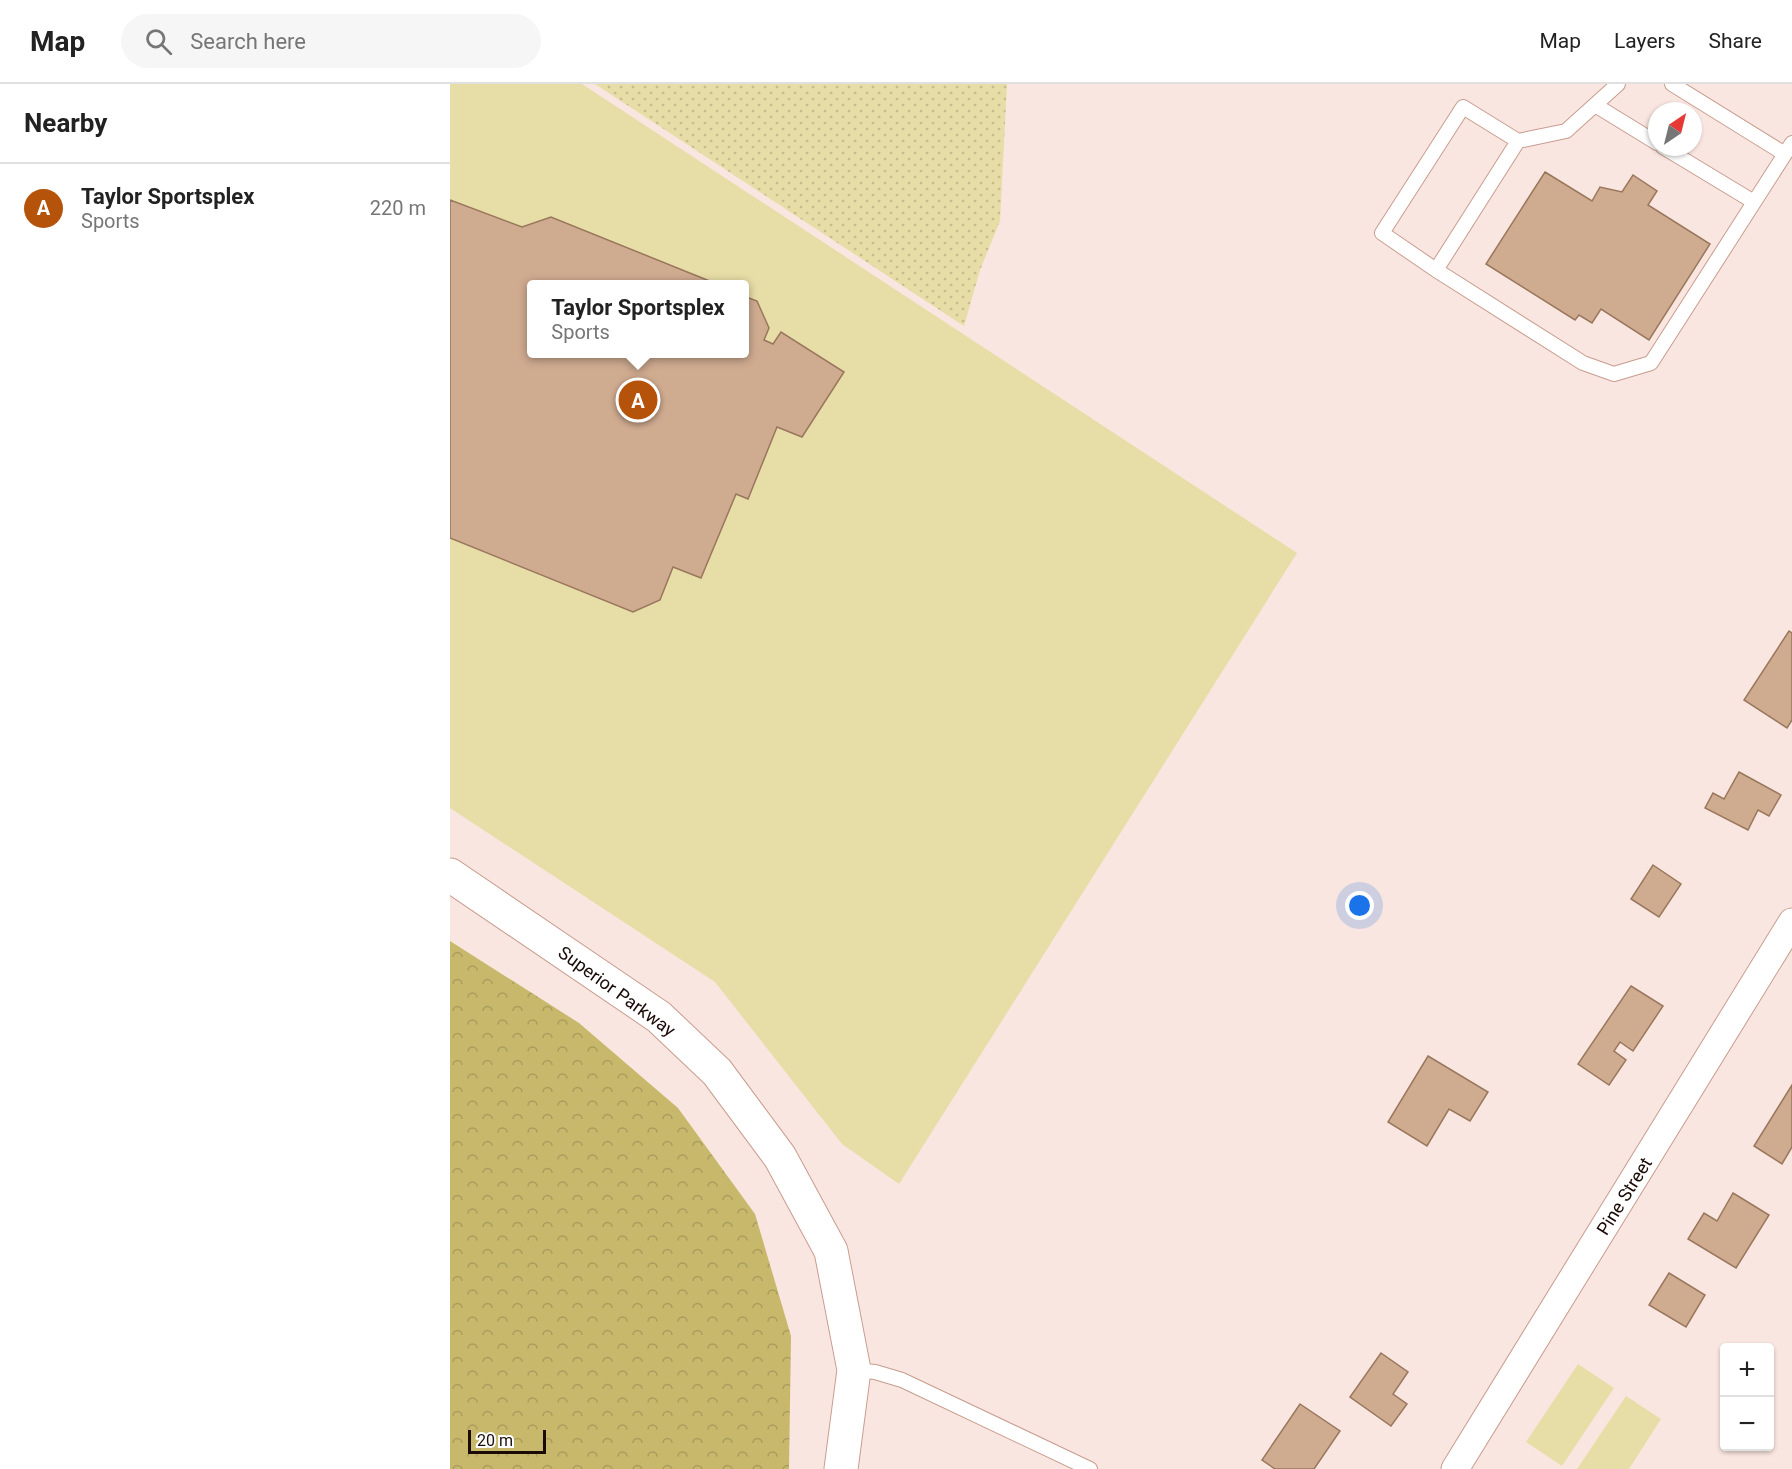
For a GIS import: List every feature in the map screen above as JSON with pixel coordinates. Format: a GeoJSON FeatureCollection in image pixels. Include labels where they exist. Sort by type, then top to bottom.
{"type":"FeatureCollection","features":[{"type":"Feature","properties":{"kind":"main road","name":"Superior Parkway"},"geometry":{"type":"LineString","coordinates":[[450,875],[659,1017],[717,1072],[780,1157],[831,1251],[854,1370],[841,1469]]}},
{"type":"Feature","properties":{"kind":"street","name":"Pine Street"},"geometry":{"type":"LineString","coordinates":[[1455,1469],[1792,922]]}},
{"type":"Feature","properties":{"kind":"lane"},"geometry":{"type":"LineString","coordinates":[[1618,84],[1566,130],[1518,141],[1463,107],[1382,233],[1583,363],[1614,374],[1651,363],[1789,148],[1672,84]]}},
{"type":"Feature","properties":{"kind":"lane"},"geometry":{"type":"LineString","coordinates":[[1595,105],[1648,137]]}},
{"type":"Feature","properties":{"kind":"lane"},"geometry":{"type":"LineString","coordinates":[[1436,270],[1518,141]]}},
{"type":"Feature","properties":{"kind":"lane"},"geometry":{"type":"LineString","coordinates":[[1678,156],[1754,202]]}},
{"type":"Feature","properties":{"kind":"lane"},"geometry":{"type":"LineString","coordinates":[[854,1370],[875,1372],[902,1380],[1090,1469]]}},
{"type":"Feature","properties":{"kind":"shaded area"},"geometry":{"type":"Polygon","coordinates":[[[450,84],[582,84],[1297,553],[899,1184],[842,1144],[715,982],[450,808],[450,84]]]}},
{"type":"Feature","properties":{"kind":"shaded area"},"geometry":{"type":"Polygon","coordinates":[[[595,84],[1007,84],[1000,221],[980,270],[964,326],[595,84]]]}},
{"type":"Feature","properties":{"kind":"shaded area"},"geometry":{"type":"Polygon","coordinates":[[[1578,1364],[1614,1388],[1562,1466],[1526,1442],[1578,1364]]]}},
{"type":"Feature","properties":{"kind":"shaded area"},"geometry":{"type":"Polygon","coordinates":[[[1626,1396],[1661,1419],[1629,1469],[1577,1469],[1626,1396]]]}},
{"type":"Feature","properties":{"kind":"green space"},"geometry":{"type":"Polygon","coordinates":[[[450,941],[579,1023],[678,1108],[755,1214],[791,1336],[789,1469],[450,1469],[450,941]]]}},
{"type":"Feature","properties":{"kind":"building"},"geometry":{"type":"Polygon","coordinates":[[[1545,172],[1592,201],[1600,187],[1622,192],[1633,175],[1657,191],[1648,205],[1710,244],[1649,340],[1601,309],[1592,323],[1579,315],[1575,320],[1486,264],[1545,172]]]}},
{"type":"Feature","properties":{"kind":"building"},"geometry":{"type":"Polygon","coordinates":[[[450,200],[522,227],[551,217],[707,280],[527,280],[527,358],[749,358],[749,298],[757,301],[769,328],[764,340],[773,344],[781,332],[844,372],[802,437],[777,427],[748,499],[736,494],[701,578],[673,567],[660,600],[633,612],[450,538],[450,200]]]}},
{"type":"Feature","properties":{"kind":"building"},"geometry":{"type":"Polygon","coordinates":[[[1789,631],[1792,633],[1792,720],[1787,728],[1744,700],[1789,631]]]}},
{"type":"Feature","properties":{"kind":"building"},"geometry":{"type":"Polygon","coordinates":[[[1739,772],[1781,795],[1769,816],[1758,810],[1748,830],[1705,808],[1713,793],[1724,799],[1739,772]]]}},
{"type":"Feature","properties":{"kind":"building"},"geometry":{"type":"Polygon","coordinates":[[[1653,865],[1681,884],[1659,917],[1631,899],[1653,865]]]}},
{"type":"Feature","properties":{"kind":"building"},"geometry":{"type":"Polygon","coordinates":[[[1631,986],[1663,1006],[1633,1051],[1620,1042],[1614,1051],[1626,1060],[1609,1085],[1578,1064],[1631,986]]]}},
{"type":"Feature","properties":{"kind":"building"},"geometry":{"type":"Polygon","coordinates":[[[1428,1056],[1488,1092],[1470,1121],[1449,1109],[1427,1146],[1388,1122],[1428,1056]]]}},
{"type":"Feature","properties":{"kind":"building"},"geometry":{"type":"Polygon","coordinates":[[[1792,1085],[1792,1147],[1782,1164],[1754,1146],[1792,1085]]]}},
{"type":"Feature","properties":{"kind":"building"},"geometry":{"type":"Polygon","coordinates":[[[1733,1193],[1769,1215],[1736,1268],[1688,1239],[1704,1213],[1717,1221],[1733,1193]]]}},
{"type":"Feature","properties":{"kind":"building"},"geometry":{"type":"Polygon","coordinates":[[[1669,1273],[1705,1295],[1686,1327],[1649,1305],[1669,1273]]]}},
{"type":"Feature","properties":{"kind":"building"},"geometry":{"type":"Polygon","coordinates":[[[1381,1353],[1408,1372],[1393,1394],[1407,1404],[1391,1426],[1350,1397],[1381,1353]]]}},
{"type":"Feature","properties":{"kind":"building"},"geometry":{"type":"Polygon","coordinates":[[[1300,1404],[1340,1431],[1314,1469],[1275,1469],[1262,1460],[1300,1404]]]}},
{"type":"Feature","properties":{"kind":"place","name":"Taylor Sportsplex"},"geometry":{"type":"Point","coordinates":[638,400]}}]}
